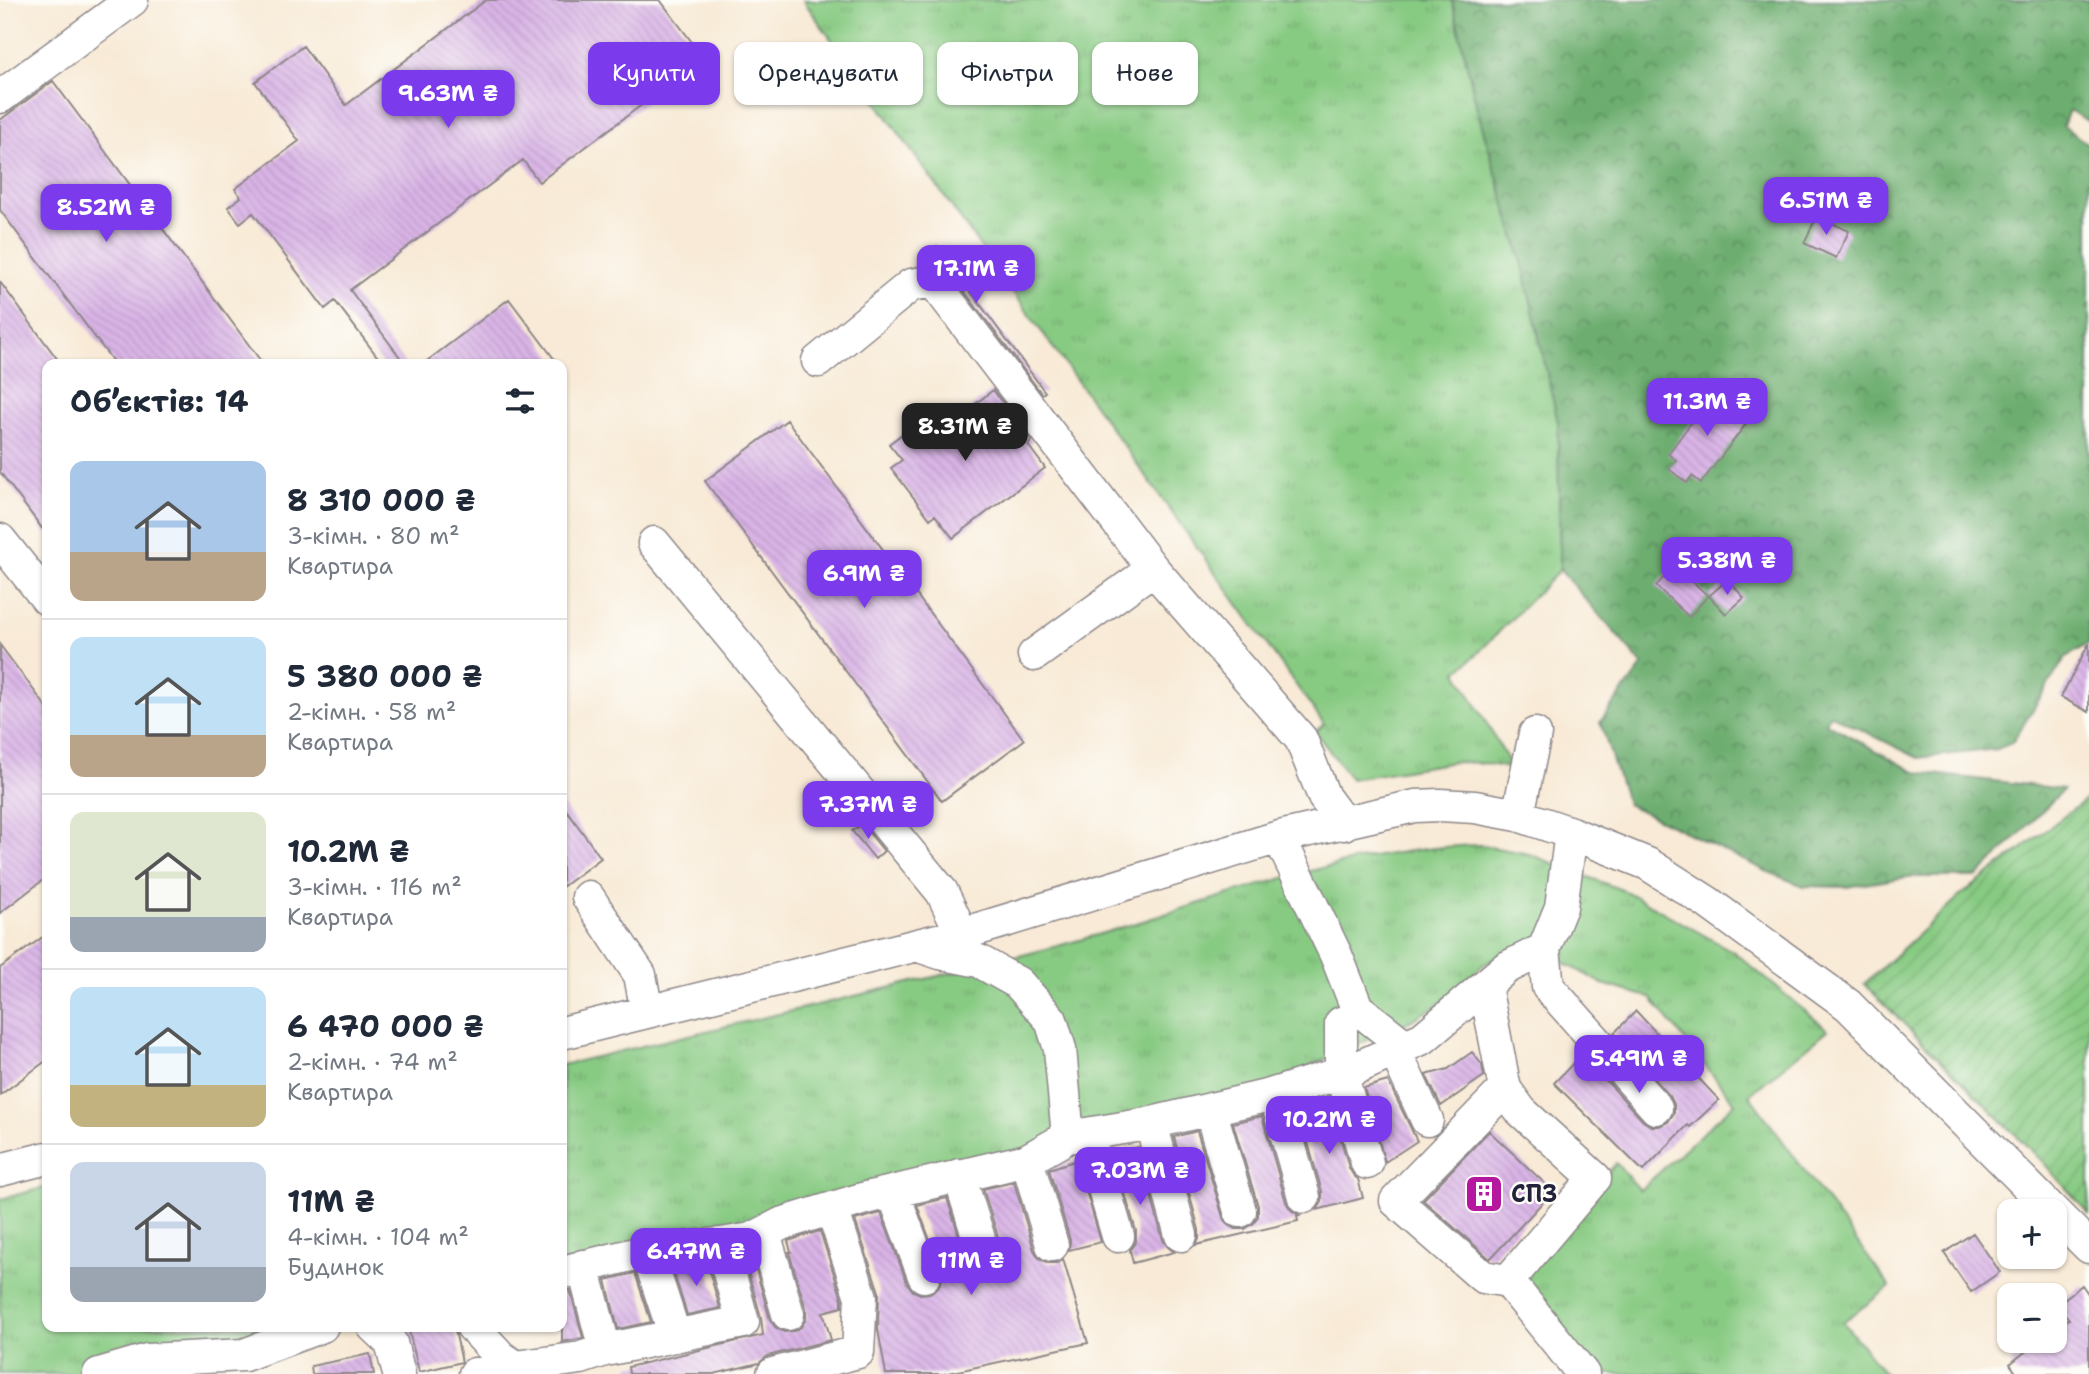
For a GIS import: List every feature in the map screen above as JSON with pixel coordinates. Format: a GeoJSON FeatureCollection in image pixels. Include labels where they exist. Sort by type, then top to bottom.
{"type":"FeatureCollection","features":[{"type":"Feature","properties":{"kind":"street"},"geometry":{"type":"LineString","coordinates":[[0,97],[132,0]]}},
{"type":"Feature","properties":{"kind":"street"},"geometry":{"type":"LineString","coordinates":[[818,361],[911,285],[933,281],[1153,569],[1301,739],[1324,797],[1344,824]]}},
{"type":"Feature","properties":{"kind":"street"},"geometry":{"type":"LineString","coordinates":[[0,540],[42,594]]}},
{"type":"Feature","properties":{"kind":"street"},"geometry":{"type":"LineString","coordinates":[[654,543],[942,892],[962,934]]}},
{"type":"Feature","properties":{"kind":"street"},"geometry":{"type":"LineString","coordinates":[[1034,655],[1153,569]]}},
{"type":"Feature","properties":{"kind":"street"},"geometry":{"type":"LineString","coordinates":[[1518,815],[1535,734]]}},
{"type":"Feature","properties":{"kind":"street"},"geometry":{"type":"LineString","coordinates":[[567,1032],[962,934],[1279,837],[1415,806],[1475,807],[1518,815],[1648,864],[1707,902],[1842,999],[2041,1199]]}},
{"type":"Feature","properties":{"kind":"street"},"geometry":{"type":"LineString","coordinates":[[1571,833],[1561,907],[1544,949],[1548,987],[1656,1108]]}},
{"type":"Feature","properties":{"kind":"street"},"geometry":{"type":"LineString","coordinates":[[1279,837],[1336,955],[1357,1008],[1400,1048],[1427,1121]]}},
{"type":"Feature","properties":{"kind":"street"},"geometry":{"type":"LineString","coordinates":[[589,897],[640,975],[647,1012]]}},
{"type":"Feature","properties":{"kind":"street"},"geometry":{"type":"LineString","coordinates":[[918,945],[940,953],[979,961],[1018,983],[1051,1020],[1060,1049],[1078,1135],[1118,1236]]}},
{"type":"Feature","properties":{"kind":"street"},"geometry":{"type":"LineString","coordinates":[[601,1362],[573,1269],[647,1251],[721,1244],[752,1238],[780,1224],[832,1209],[1027,1160],[1078,1135],[1151,1123],[1275,1094],[1341,1073],[1423,1038],[1506,968],[1544,949]]}},
{"type":"Feature","properties":{"kind":"street"},"geometry":{"type":"LineString","coordinates":[[1485,986],[1505,1089],[1521,1111],[1595,1178],[1508,1282]]}},
{"type":"Feature","properties":{"kind":"street"},"geometry":{"type":"LineString","coordinates":[[1341,1023],[1341,1073],[1367,1163]]}},
{"type":"Feature","properties":{"kind":"street"},"geometry":{"type":"LineString","coordinates":[[1505,1089],[1396,1201],[1483,1277],[1508,1282],[1583,1374]]}},
{"type":"Feature","properties":{"kind":"street"},"geometry":{"type":"LineString","coordinates":[[1275,1094],[1304,1197]]}},
{"type":"Feature","properties":{"kind":"street"},"geometry":{"type":"LineString","coordinates":[[1210,1109],[1240,1211]]}},
{"type":"Feature","properties":{"kind":"street"},"geometry":{"type":"LineString","coordinates":[[1151,1123],[1181,1235]]}},
{"type":"Feature","properties":{"kind":"street"},"geometry":{"type":"LineString","coordinates":[[0,1170],[42,1159]]}},
{"type":"Feature","properties":{"kind":"street"},"geometry":{"type":"LineString","coordinates":[[1027,1160],[1052,1245]]}},
{"type":"Feature","properties":{"kind":"street"},"geometry":{"type":"LineString","coordinates":[[959,1175],[986,1261]]}},
{"type":"Feature","properties":{"kind":"street"},"geometry":{"type":"LineString","coordinates":[[893,1192],[924,1276]]}},
{"type":"Feature","properties":{"kind":"street"},"geometry":{"type":"LineString","coordinates":[[773,1374],[858,1352],[860,1297],[832,1209]]}},
{"type":"Feature","properties":{"kind":"street"},"geometry":{"type":"LineString","coordinates":[[2067,1225],[2089,1247]]}},
{"type":"Feature","properties":{"kind":"street"},"geometry":{"type":"LineString","coordinates":[[764,1233],[788,1314]]}},
{"type":"Feature","properties":{"kind":"street"},"geometry":{"type":"LineString","coordinates":[[475,1374],[580,1358],[601,1362],[675,1336],[744,1322],[721,1244]]}},
{"type":"Feature","properties":{"kind":"street"},"geometry":{"type":"LineString","coordinates":[[647,1251],[675,1336]]}},
{"type":"Feature","properties":{"kind":"street"},"geometry":{"type":"LineString","coordinates":[[99,1374],[147,1360],[244,1355],[306,1332]]}},
{"type":"Feature","properties":{"kind":"street"},"geometry":{"type":"LineString","coordinates":[[379,1332],[391,1343],[399,1374]]}},
{"type":"Feature","properties":{"kind":"street"},"geometry":{"type":"LineString","coordinates":[[478,1332],[501,1357],[516,1367]]}},
{"type":"Feature","properties":{"kind":"green space"},"geometry":{"type":"Polygon","coordinates":[[[803,0],[1452,0],[1477,108],[1523,266],[1558,422],[1560,570],[1457,672],[1513,769],[1484,763],[1454,762],[1351,779],[1315,732],[1324,724],[879,105],[923,105],[923,42],[833,42],[803,0]]]}},
{"type":"Feature","properties":{"kind":"green space"},"geometry":{"type":"Polygon","coordinates":[[[1452,0],[2089,0],[2089,122],[2069,110],[2063,126],[2089,145],[2089,643],[2065,658],[2012,743],[1997,749],[1918,758],[1830,714],[1826,723],[1915,772],[2064,789],[1977,877],[1908,877],[1846,887],[1803,886],[1627,804],[1600,722],[1643,665],[1560,570],[1558,422],[1523,266],[1477,108],[1452,0]]]}},
{"type":"Feature","properties":{"kind":"green space"},"geometry":{"type":"Polygon","coordinates":[[[2089,797],[2089,1214],[2041,1160],[1864,984],[1959,897],[2089,797]]]}},
{"type":"Feature","properties":{"kind":"green space"},"geometry":{"type":"Polygon","coordinates":[[[1480,845],[1529,854],[1627,892],[1734,952],[1828,1030],[1749,1095],[1890,1287],[1843,1322],[1885,1374],[1590,1374],[1528,1294],[1529,1269],[1616,1163],[1640,1190],[1735,1103],[1651,998],[1603,984],[1527,942],[1483,965],[1441,1003],[1410,1021],[1239,1098],[756,1229],[567,1261],[567,1064],[1050,948],[1316,870],[1425,849],[1480,845]]]}},
{"type":"Feature","properties":{"kind":"green space"},"geometry":{"type":"Polygon","coordinates":[[[42,1188],[42,1332],[282,1332],[72,1374],[0,1374],[0,1199],[42,1188]]]}},
{"type":"Feature","properties":{"kind":"building"},"geometry":{"type":"Polygon","coordinates":[[[486,0],[660,0],[692,42],[588,42],[588,105],[641,105],[539,182],[523,160],[350,290],[401,359],[379,359],[335,301],[325,309],[253,213],[240,223],[228,207],[241,197],[235,189],[299,141],[255,82],[303,46],[346,105],[486,0]]]}},
{"type":"Feature","properties":{"kind":"building"},"geometry":{"type":"Polygon","coordinates":[[[53,81],[259,359],[111,359],[0,210],[0,120],[53,81]]]}},
{"type":"Feature","properties":{"kind":"building"},"geometry":{"type":"Polygon","coordinates":[[[1817,216],[1849,231],[1836,258],[1804,243],[1817,216]]]}},
{"type":"Feature","properties":{"kind":"building"},"geometry":{"type":"Polygon","coordinates":[[[937,246],[1045,392],[1042,394],[948,270],[939,264],[929,263],[923,256],[937,246]]]}},
{"type":"Feature","properties":{"kind":"building"},"geometry":{"type":"Polygon","coordinates":[[[0,282],[57,359],[42,359],[42,528],[0,472],[0,282]]]}},
{"type":"Feature","properties":{"kind":"building"},"geometry":{"type":"Polygon","coordinates":[[[509,299],[554,359],[430,359],[509,299]]]}},
{"type":"Feature","properties":{"kind":"building"},"geometry":{"type":"Polygon","coordinates":[[[993,390],[1032,441],[1028,445],[1045,468],[953,538],[935,515],[930,519],[891,468],[902,460],[889,444],[931,412],[944,429],[993,390]]]}},
{"type":"Feature","properties":{"kind":"building"},"geometry":{"type":"Polygon","coordinates":[[[1727,392],[1747,407],[1738,418],[1746,424],[1701,483],[1692,476],[1687,483],[1669,469],[1676,460],[1668,454],[1710,397],[1717,403],[1727,392]]]}},
{"type":"Feature","properties":{"kind":"building"},"geometry":{"type":"Polygon","coordinates":[[[787,420],[1024,740],[942,801],[705,481],[787,420]]]}},
{"type":"Feature","properties":{"kind":"building"},"geometry":{"type":"Polygon","coordinates":[[[1675,565],[1708,596],[1689,617],[1656,586],[1675,565]]]}},
{"type":"Feature","properties":{"kind":"building"},"geometry":{"type":"Polygon","coordinates":[[[1728,579],[1744,598],[1726,614],[1709,596],[1728,579]]]}},
{"type":"Feature","properties":{"kind":"building"},"geometry":{"type":"Polygon","coordinates":[[[2089,643],[2089,712],[2061,697],[2089,643]]]}},
{"type":"Feature","properties":{"kind":"building"},"geometry":{"type":"Polygon","coordinates":[[[0,645],[42,701],[42,881],[0,913],[0,645]]]}},
{"type":"Feature","properties":{"kind":"building"},"geometry":{"type":"Polygon","coordinates":[[[567,811],[601,858],[567,883],[567,811]]]}},
{"type":"Feature","properties":{"kind":"building"},"geometry":{"type":"Polygon","coordinates":[[[862,824],[884,851],[875,859],[852,831],[862,824]]]}},
{"type":"Feature","properties":{"kind":"building"},"geometry":{"type":"Polygon","coordinates":[[[42,938],[42,1064],[0,1095],[0,968],[42,938]]]}},
{"type":"Feature","properties":{"kind":"building"},"geometry":{"type":"Polygon","coordinates":[[[1636,1011],[1719,1100],[1690,1127],[1688,1125],[1643,1171],[1554,1083],[1582,1054],[1643,1121],[1651,1126],[1668,1122],[1674,1113],[1670,1096],[1614,1033],[1636,1011]]]}},
{"type":"Feature","properties":{"kind":"building"},"geometry":{"type":"Polygon","coordinates":[[[1472,1052],[1482,1065],[1484,1076],[1441,1106],[1426,1075],[1448,1069],[1472,1052]]]}},
{"type":"Feature","properties":{"kind":"building"},"geometry":{"type":"Polygon","coordinates":[[[1388,1081],[1417,1141],[1385,1162],[1364,1088],[1388,1081]]]}},
{"type":"Feature","properties":{"kind":"building"},"geometry":{"type":"Polygon","coordinates":[[[1330,1100],[1349,1168],[1358,1179],[1363,1198],[1317,1210],[1322,1202],[1322,1192],[1298,1108],[1330,1100]]]}},
{"type":"Feature","properties":{"kind":"building"},"geometry":{"type":"Polygon","coordinates":[[[1262,1116],[1286,1202],[1291,1210],[1299,1215],[1298,1221],[1196,1245],[1199,1230],[1174,1137],[1197,1131],[1223,1217],[1228,1225],[1245,1229],[1254,1223],[1258,1216],[1258,1206],[1233,1123],[1262,1116]]]}},
{"type":"Feature","properties":{"kind":"building","name":"СПЗ"},"geometry":{"type":"Polygon","coordinates":[[[1489,1131],[1553,1191],[1490,1259],[1423,1200],[1489,1131]]]}},
{"type":"Feature","properties":{"kind":"building"},"geometry":{"type":"Polygon","coordinates":[[[1138,1147],[1163,1240],[1174,1252],[1133,1263],[1130,1250],[1136,1241],[1136,1231],[1113,1154],[1138,1147]]]}},
{"type":"Feature","properties":{"kind":"building"},"geometry":{"type":"Polygon","coordinates":[[[1077,1160],[1101,1242],[1069,1250],[1070,1240],[1049,1169],[1077,1160]]]}},
{"type":"Feature","properties":{"kind":"building"},"geometry":{"type":"Polygon","coordinates":[[[1014,1182],[1034,1250],[1039,1258],[1048,1263],[1057,1263],[1063,1259],[1088,1343],[944,1374],[886,1374],[878,1330],[879,1292],[855,1220],[881,1213],[907,1283],[913,1291],[920,1294],[930,1293],[942,1280],[941,1270],[917,1205],[947,1198],[969,1267],[973,1274],[981,1279],[991,1279],[1000,1273],[1004,1256],[983,1189],[1014,1182]]]}},
{"type":"Feature","properties":{"kind":"building"},"geometry":{"type":"Polygon","coordinates":[[[820,1231],[842,1299],[842,1307],[823,1312],[831,1340],[768,1356],[759,1363],[714,1374],[629,1374],[628,1367],[763,1335],[761,1317],[746,1265],[754,1263],[770,1319],[775,1327],[784,1332],[801,1327],[806,1319],[806,1309],[788,1241],[820,1231]]]}},
{"type":"Feature","properties":{"kind":"building"},"geometry":{"type":"Polygon","coordinates":[[[1973,1233],[2000,1272],[1971,1292],[1944,1253],[1973,1233]]]}},
{"type":"Feature","properties":{"kind":"building"},"geometry":{"type":"Polygon","coordinates":[[[707,1264],[720,1308],[687,1315],[672,1267],[707,1264]]]}},
{"type":"Feature","properties":{"kind":"building"},"geometry":{"type":"Polygon","coordinates":[[[635,1273],[651,1322],[618,1329],[606,1280],[635,1273]]]}},
{"type":"Feature","properties":{"kind":"building"},"geometry":{"type":"Polygon","coordinates":[[[2082,1285],[2089,1295],[2089,1374],[2017,1374],[2010,1364],[2024,1353],[2067,1353],[2067,1297],[2082,1285]]]}},
{"type":"Feature","properties":{"kind":"building"},"geometry":{"type":"Polygon","coordinates":[[[570,1290],[583,1338],[562,1342],[562,1332],[567,1332],[567,1291],[570,1290]]]}},
{"type":"Feature","properties":{"kind":"building"},"geometry":{"type":"Polygon","coordinates":[[[409,1332],[455,1332],[462,1362],[419,1372],[409,1332]]]}},
{"type":"Feature","properties":{"kind":"building"},"geometry":{"type":"Polygon","coordinates":[[[370,1354],[374,1374],[312,1374],[311,1366],[370,1354]]]}},
{"type":"Feature","properties":{"kind":"place","name":"СПЗ"},"geometry":{"type":"Point","coordinates":[1484,1194]}}]}
